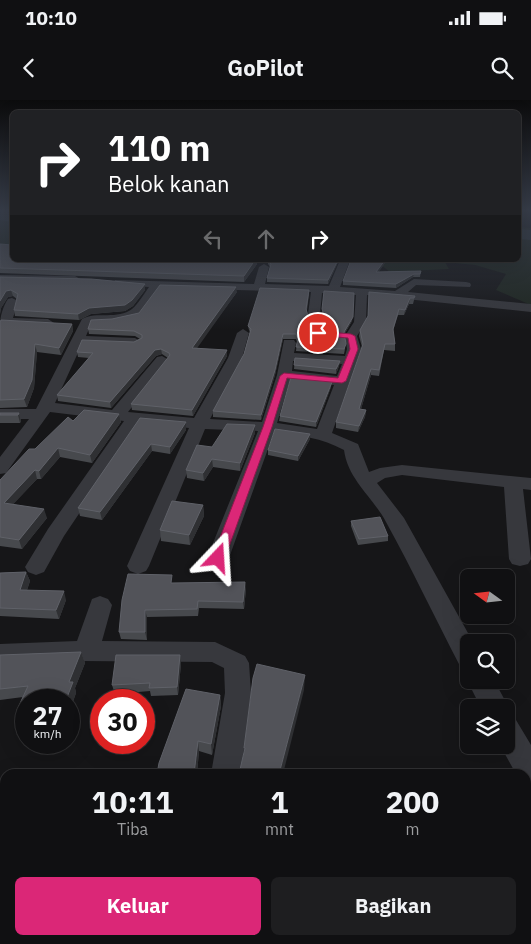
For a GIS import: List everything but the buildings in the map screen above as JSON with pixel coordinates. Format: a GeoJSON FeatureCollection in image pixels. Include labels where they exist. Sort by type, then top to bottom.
{"type":"FeatureCollection","features":[{"type":"Feature","properties":{"kind":"street"},"geometry":{"type":"LineString","coordinates":[[333,290],[344,262]]}},
{"type":"Feature","properties":{"kind":"street"},"geometry":{"type":"LineString","coordinates":[[259,286],[264,267]]}},
{"type":"Feature","properties":{"kind":"street"},"geometry":{"type":"LineString","coordinates":[[0,278],[83,280]]}},
{"type":"Feature","properties":{"kind":"street"},"geometry":{"type":"LineString","coordinates":[[109,281],[156,285],[231,281],[259,286],[398,294],[531,308]]}},
{"type":"Feature","properties":{"kind":"street"},"geometry":{"type":"LineString","coordinates":[[398,294],[414,282],[466,285]]}},
{"type":"Feature","properties":{"kind":"street"},"geometry":{"type":"LineString","coordinates":[[0,469],[42,411],[74,329],[89,320],[112,319],[135,313],[156,285]]}},
{"type":"Feature","properties":{"kind":"street"},"geometry":{"type":"LineString","coordinates":[[317,289],[314,314],[324,336],[351,336]]}},
{"type":"Feature","properties":{"kind":"street"},"geometry":{"type":"LineString","coordinates":[[324,435],[354,349],[351,336],[360,322],[362,292]]}},
{"type":"Feature","properties":{"kind":"street"},"geometry":{"type":"LineString","coordinates":[[3,320],[11,311],[10,305],[12,301]]}},
{"type":"Feature","properties":{"kind":"street"},"geometry":{"type":"LineString","coordinates":[[3,320],[74,329],[135,342]]}},
{"type":"Feature","properties":{"kind":"street"},"geometry":{"type":"LineString","coordinates":[[138,566],[199,424],[235,358],[243,334]]}},
{"type":"Feature","properties":{"kind":"street"},"geometry":{"type":"LineString","coordinates":[[218,558],[268,427],[284,376],[289,350],[350,360]]}},
{"type":"Feature","properties":{"kind":"street"},"geometry":{"type":"LineString","coordinates":[[36,567],[126,416],[162,360]]}},
{"type":"Feature","properties":{"kind":"street"},"geometry":{"type":"LineString","coordinates":[[284,376],[342,381]]}},
{"type":"Feature","properties":{"kind":"street"},"geometry":{"type":"LineString","coordinates":[[0,414],[42,411],[126,416],[199,424],[268,427],[324,435],[344,442],[352,448],[354,461],[366,482],[394,518],[460,643]]}},
{"type":"Feature","properties":{"kind":"street"},"geometry":{"type":"LineString","coordinates":[[366,482],[380,473],[402,470],[522,484],[520,560]]}},
{"type":"Feature","properties":{"kind":"street"},"geometry":{"type":"LineString","coordinates":[[86,652],[100,604]]}},
{"type":"Feature","properties":{"kind":"street"},"geometry":{"type":"LineString","coordinates":[[0,654],[51,650],[86,652],[215,652],[236,663],[238,693],[227,769]]}},
{"type":"Feature","properties":{"kind":"street"},"geometry":{"type":"LineString","coordinates":[[515,745],[529,769]]}},
{"type":"Feature","properties":{"kind":"shaded area"},"geometry":{"type":"Polygon","coordinates":[[[521,250],[531,250],[531,305],[496,290],[506,274],[475,265],[445,262],[521,262],[521,250]]]}},
{"type":"Feature","properties":{"kind":"shaded area"},"geometry":{"type":"Polygon","coordinates":[[[378,262],[445,262],[449,269],[390,272],[378,262]]]}},
{"type":"Feature","properties":{"kind":"route"},"geometry":{"type":"LineString","coordinates":[[218,558],[268,427],[284,376],[342,381],[354,349],[351,336],[318,333]]}}]}
